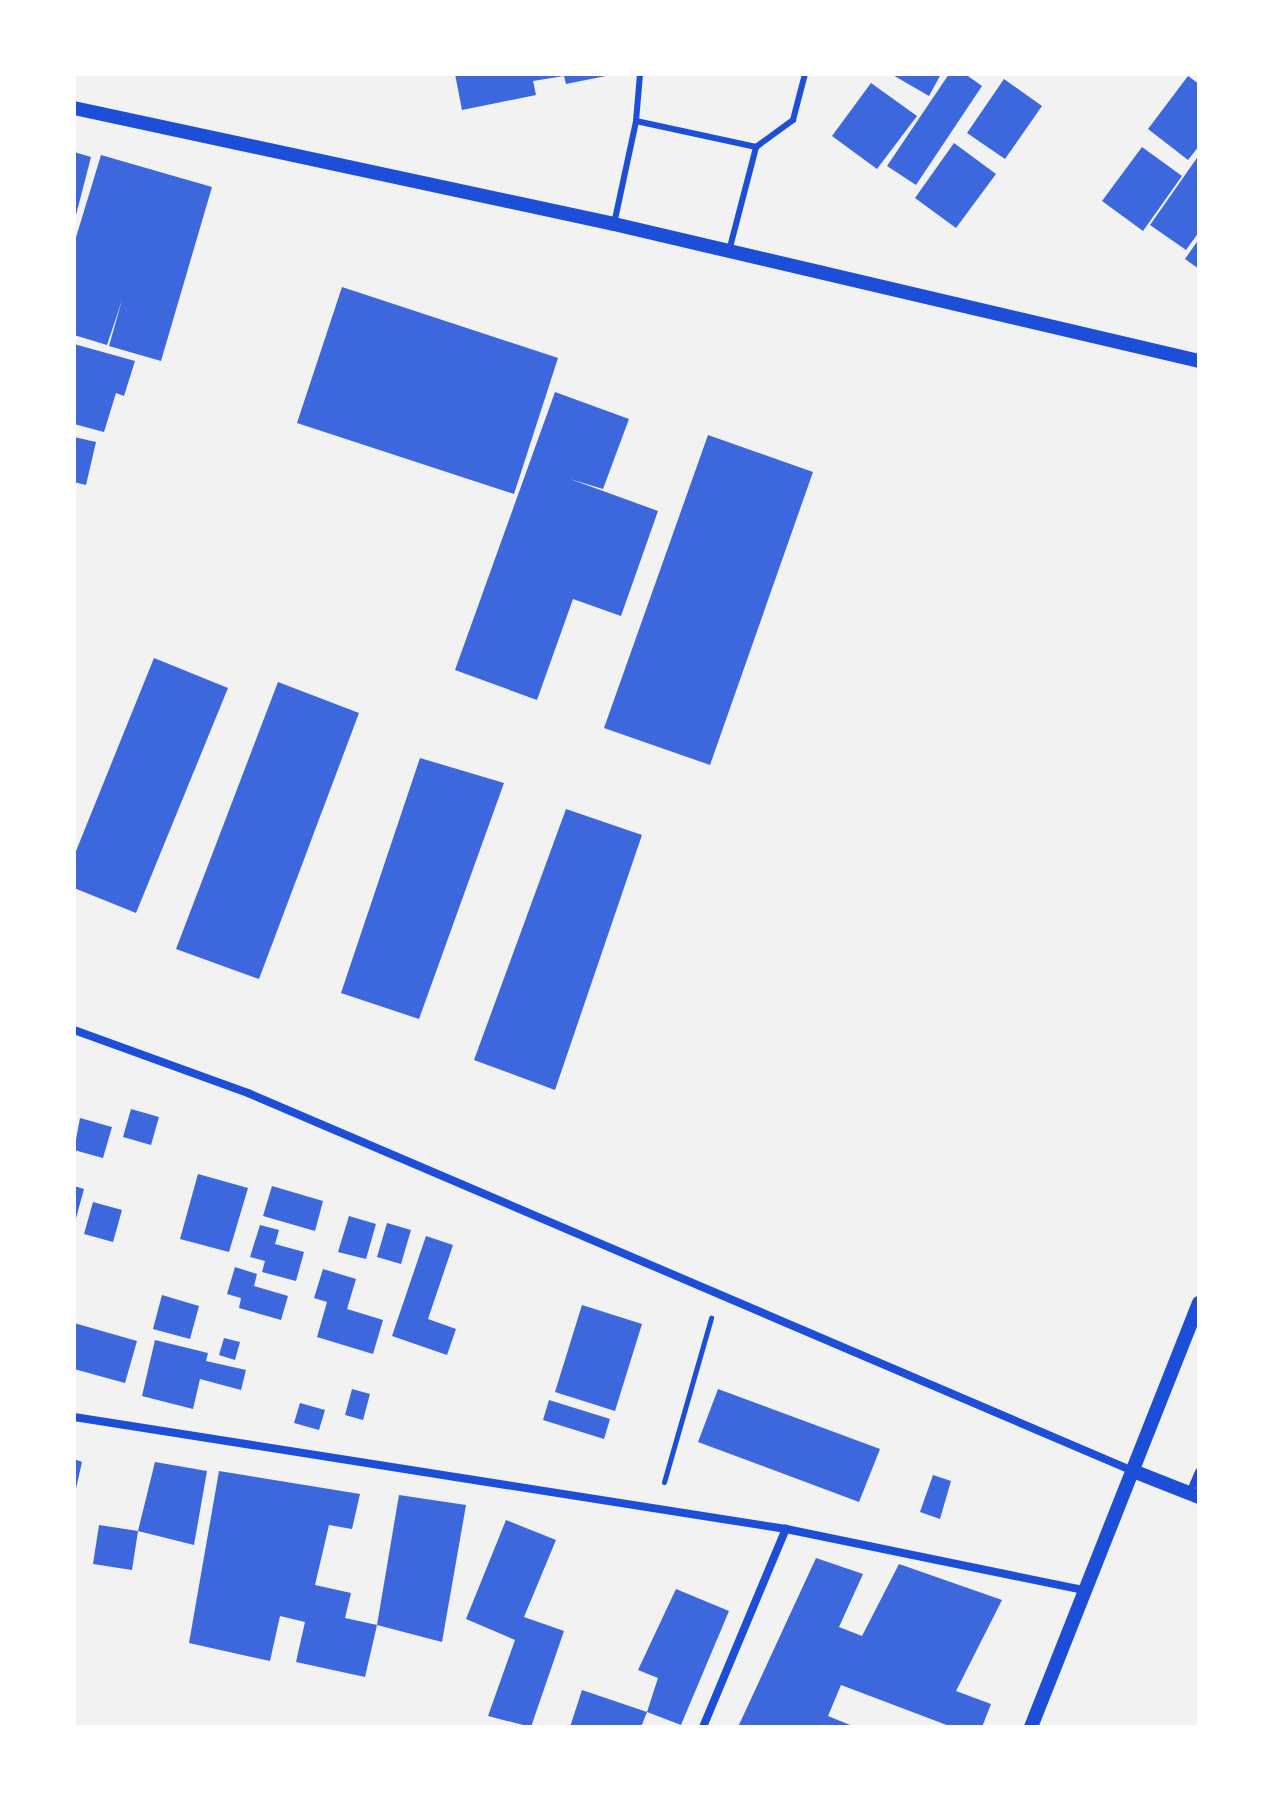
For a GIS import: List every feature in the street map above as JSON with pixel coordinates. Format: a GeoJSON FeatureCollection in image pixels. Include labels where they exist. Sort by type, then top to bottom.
{"type":"FeatureCollection","features":[{"type":"Feature","properties":{"kind":"street"},"geometry":{"type":"LineString","coordinates":[[74,108],[614,224],[1199,361]]}},
{"type":"Feature","properties":{"kind":"street"},"geometry":{"type":"LineString","coordinates":[[74,1030],[248,1093],[1195,1495],[1199,1472]]}},
{"type":"Feature","properties":{"kind":"street"},"geometry":{"type":"LineString","coordinates":[[1031,1727],[1199,1303]]}},
{"type":"Feature","properties":{"kind":"street"},"geometry":{"type":"LineString","coordinates":[[74,1417],[786,1529],[1083,1590]]}},
{"type":"Feature","properties":{"kind":"street"},"geometry":{"type":"LineString","coordinates":[[703,1727],[786,1529]]}},
{"type":"Feature","properties":{"kind":"lane"},"geometry":{"type":"LineString","coordinates":[[614,224],[636,121],[640,74]]}},
{"type":"Feature","properties":{"kind":"lane"},"geometry":{"type":"LineString","coordinates":[[728,253],[756,147],[793,120],[805,74]]}},
{"type":"Feature","properties":{"kind":"lane"},"geometry":{"type":"LineString","coordinates":[[636,121],[756,147]]}},
{"type":"Feature","properties":{"kind":"path"},"geometry":{"type":"LineString","coordinates":[[656,1508],[718,1294]]}},
{"type":"Feature","properties":{"kind":"building"},"geometry":{"type":"Polygon","coordinates":[[[455,74],[611,75],[566,84],[564,76],[533,81],[536,95],[462,110],[455,74]]]}},
{"type":"Feature","properties":{"kind":"building"},"geometry":{"type":"Polygon","coordinates":[[[891,74],[941,74],[929,96],[891,74]]]}},
{"type":"Feature","properties":{"kind":"building"},"geometry":{"type":"Polygon","coordinates":[[[949,74],[965,74],[982,86],[916,185],[887,166],[949,74]]]}},
{"type":"Feature","properties":{"kind":"building"},"geometry":{"type":"Polygon","coordinates":[[[1188,76],[1199,84],[1199,146],[1188,160],[1148,129],[1188,76]]]}},
{"type":"Feature","properties":{"kind":"building"},"geometry":{"type":"Polygon","coordinates":[[[1004,79],[1042,106],[1005,159],[967,133],[1004,79]]]}},
{"type":"Feature","properties":{"kind":"building"},"geometry":{"type":"Polygon","coordinates":[[[871,83],[917,116],[877,169],[832,136],[871,83]]]}},
{"type":"Feature","properties":{"kind":"building"},"geometry":{"type":"Polygon","coordinates":[[[954,143],[996,174],[956,228],[915,198],[954,143]]]}},
{"type":"Feature","properties":{"kind":"building"},"geometry":{"type":"Polygon","coordinates":[[[1142,147],[1182,176],[1143,231],[1102,201],[1142,147]]]}},
{"type":"Feature","properties":{"kind":"building"},"geometry":{"type":"Polygon","coordinates":[[[74,152],[91,157],[75,219],[74,218],[74,152]]]}},
{"type":"Feature","properties":{"kind":"building"},"geometry":{"type":"Polygon","coordinates":[[[101,155],[212,187],[161,361],[109,346],[122,300],[107,345],[74,335],[74,244],[101,155]]]}},
{"type":"Feature","properties":{"kind":"building"},"geometry":{"type":"Polygon","coordinates":[[[1199,155],[1199,232],[1186,250],[1150,225],[1199,155]]]}},
{"type":"Feature","properties":{"kind":"building"},"geometry":{"type":"Polygon","coordinates":[[[1199,239],[1199,269],[1185,259],[1199,239]]]}},
{"type":"Feature","properties":{"kind":"building"},"geometry":{"type":"Polygon","coordinates":[[[342,287],[558,358],[514,494],[297,423],[342,287]]]}},
{"type":"Feature","properties":{"kind":"building"},"geometry":{"type":"Polygon","coordinates":[[[74,344],[135,361],[124,396],[116,393],[104,432],[74,424],[74,344]]]}},
{"type":"Feature","properties":{"kind":"building"},"geometry":{"type":"Polygon","coordinates":[[[555,392],[629,419],[603,489],[570,479],[658,511],[621,616],[573,599],[537,700],[455,670],[555,392]]]}},
{"type":"Feature","properties":{"kind":"building"},"geometry":{"type":"Polygon","coordinates":[[[708,435],[813,472],[710,765],[604,728],[708,435]]]}},
{"type":"Feature","properties":{"kind":"building"},"geometry":{"type":"Polygon","coordinates":[[[74,437],[96,442],[86,485],[74,482],[74,437]]]}},
{"type":"Feature","properties":{"kind":"building"},"geometry":{"type":"Polygon","coordinates":[[[154,658],[228,688],[136,913],[74,888],[74,856],[154,658]]]}},
{"type":"Feature","properties":{"kind":"building"},"geometry":{"type":"Polygon","coordinates":[[[278,682],[359,713],[259,979],[176,949],[278,682]]]}},
{"type":"Feature","properties":{"kind":"building"},"geometry":{"type":"Polygon","coordinates":[[[420,758],[504,783],[419,1019],[341,993],[420,758]]]}},
{"type":"Feature","properties":{"kind":"building"},"geometry":{"type":"Polygon","coordinates":[[[566,809],[642,835],[555,1090],[474,1060],[566,809]]]}},
{"type":"Feature","properties":{"kind":"building"},"geometry":{"type":"Polygon","coordinates":[[[131,1109],[159,1117],[151,1145],[123,1137],[131,1109]]]}},
{"type":"Feature","properties":{"kind":"building"},"geometry":{"type":"Polygon","coordinates":[[[80,1118],[112,1127],[103,1158],[74,1150],[80,1118]]]}},
{"type":"Feature","properties":{"kind":"building"},"geometry":{"type":"Polygon","coordinates":[[[198,1174],[248,1188],[229,1252],[180,1239],[198,1174]]]}},
{"type":"Feature","properties":{"kind":"building"},"geometry":{"type":"Polygon","coordinates":[[[74,1186],[84,1189],[75,1222],[74,1222],[74,1186]]]}},
{"type":"Feature","properties":{"kind":"building"},"geometry":{"type":"Polygon","coordinates":[[[272,1186],[323,1201],[315,1231],[263,1216],[272,1186]]]}},
{"type":"Feature","properties":{"kind":"building"},"geometry":{"type":"Polygon","coordinates":[[[93,1202],[122,1210],[113,1242],[84,1234],[93,1202]]]}},
{"type":"Feature","properties":{"kind":"building"},"geometry":{"type":"Polygon","coordinates":[[[349,1216],[376,1224],[366,1259],[338,1252],[349,1216]]]}},
{"type":"Feature","properties":{"kind":"building"},"geometry":{"type":"Polygon","coordinates":[[[387,1223],[411,1230],[401,1264],[377,1257],[387,1223]]]}},
{"type":"Feature","properties":{"kind":"building"},"geometry":{"type":"Polygon","coordinates":[[[260,1225],[279,1230],[275,1244],[304,1252],[296,1281],[262,1272],[265,1261],[250,1257],[260,1225]]]}},
{"type":"Feature","properties":{"kind":"building"},"geometry":{"type":"Polygon","coordinates":[[[426,1236],[453,1245],[428,1319],[456,1329],[447,1355],[392,1336],[426,1236]]]}},
{"type":"Feature","properties":{"kind":"building"},"geometry":{"type":"Polygon","coordinates":[[[235,1267],[257,1274],[254,1286],[288,1296],[281,1320],[239,1308],[241,1298],[227,1294],[235,1267]]]}},
{"type":"Feature","properties":{"kind":"building"},"geometry":{"type":"Polygon","coordinates":[[[323,1269],[356,1279],[347,1309],[383,1320],[373,1354],[317,1337],[327,1302],[314,1298],[323,1269]]]}},
{"type":"Feature","properties":{"kind":"building"},"geometry":{"type":"Polygon","coordinates":[[[162,1295],[199,1306],[190,1339],[153,1329],[162,1295]]]}},
{"type":"Feature","properties":{"kind":"building"},"geometry":{"type":"Polygon","coordinates":[[[582,1305],[642,1324],[615,1411],[555,1392],[582,1305]]]}},
{"type":"Feature","properties":{"kind":"building"},"geometry":{"type":"Polygon","coordinates":[[[74,1323],[137,1341],[125,1383],[74,1369],[74,1323]]]}},
{"type":"Feature","properties":{"kind":"building"},"geometry":{"type":"Polygon","coordinates":[[[224,1338],[240,1342],[235,1360],[219,1355],[224,1338]]]}},
{"type":"Feature","properties":{"kind":"building"},"geometry":{"type":"Polygon","coordinates":[[[155,1340],[208,1353],[206,1361],[246,1370],[241,1390],[200,1379],[193,1409],[142,1396],[155,1340]]]}},
{"type":"Feature","properties":{"kind":"building"},"geometry":{"type":"Polygon","coordinates":[[[352,1389],[370,1394],[363,1420],[345,1415],[352,1389]]]}},
{"type":"Feature","properties":{"kind":"building"},"geometry":{"type":"Polygon","coordinates":[[[718,1389],[880,1449],[859,1502],[698,1442],[718,1389]]]}},
{"type":"Feature","properties":{"kind":"building"},"geometry":{"type":"Polygon","coordinates":[[[549,1400],[610,1419],[604,1439],[543,1420],[549,1400]]]}},
{"type":"Feature","properties":{"kind":"building"},"geometry":{"type":"Polygon","coordinates":[[[300,1403],[325,1410],[319,1430],[294,1423],[300,1403]]]}},
{"type":"Feature","properties":{"kind":"building"},"geometry":{"type":"Polygon","coordinates":[[[74,1459],[82,1462],[75,1493],[74,1493],[74,1459]]]}},
{"type":"Feature","properties":{"kind":"building"},"geometry":{"type":"Polygon","coordinates":[[[155,1462],[207,1471],[194,1545],[138,1531],[155,1462]]]}},
{"type":"Feature","properties":{"kind":"building"},"geometry":{"type":"Polygon","coordinates":[[[219,1471],[360,1494],[352,1529],[329,1525],[315,1585],[351,1593],[345,1618],[377,1625],[365,1677],[296,1662],[305,1622],[280,1616],[270,1661],[189,1643],[219,1471]]]}},
{"type":"Feature","properties":{"kind":"building"},"geometry":{"type":"Polygon","coordinates":[[[933,1475],[951,1481],[940,1519],[920,1512],[933,1475]]]}},
{"type":"Feature","properties":{"kind":"building"},"geometry":{"type":"Polygon","coordinates":[[[399,1495],[466,1505],[442,1642],[377,1625],[399,1495]]]}},
{"type":"Feature","properties":{"kind":"building"},"geometry":{"type":"Polygon","coordinates":[[[506,1520],[556,1540],[524,1617],[564,1631],[531,1727],[488,1716],[515,1640],[466,1619],[506,1520]]]}},
{"type":"Feature","properties":{"kind":"building"},"geometry":{"type":"Polygon","coordinates":[[[99,1525],[138,1531],[132,1570],[93,1564],[99,1525]]]}},
{"type":"Feature","properties":{"kind":"building"},"geometry":{"type":"Polygon","coordinates":[[[816,1558],[863,1574],[839,1627],[862,1636],[899,1564],[1002,1600],[956,1691],[991,1704],[982,1727],[952,1727],[841,1685],[828,1716],[855,1727],[738,1727],[816,1558]]]}},
{"type":"Feature","properties":{"kind":"building"},"geometry":{"type":"Polygon","coordinates":[[[676,1589],[729,1611],[681,1725],[647,1712],[658,1678],[638,1670],[676,1589]]]}},
{"type":"Feature","properties":{"kind":"building"},"geometry":{"type":"Polygon","coordinates":[[[582,1690],[647,1712],[641,1727],[570,1727],[582,1690]]]}}]}
